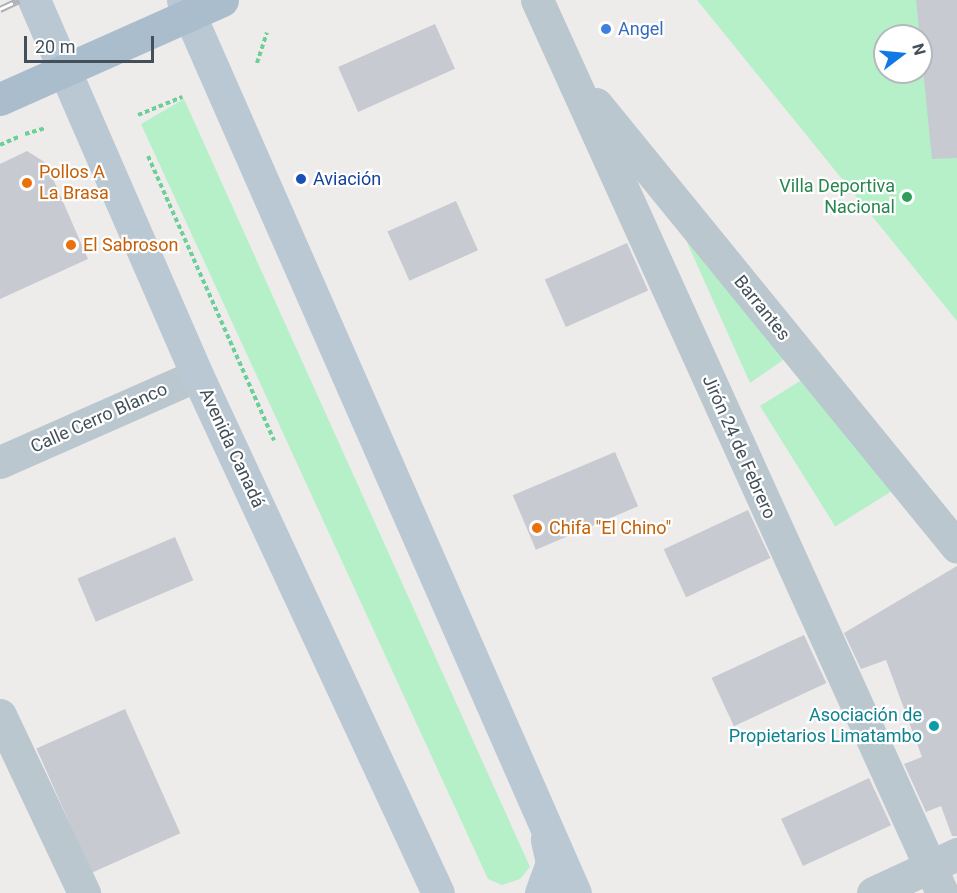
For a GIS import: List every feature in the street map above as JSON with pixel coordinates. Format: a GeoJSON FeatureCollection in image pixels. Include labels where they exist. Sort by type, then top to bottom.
{"type":"FeatureCollection","features":[{"type":"Feature","properties":{"kind":"main road","name":"Avenida Canadá"},"geometry":{"type":"LineString","coordinates":[[34,0],[198,375],[438,893]]}},
{"type":"Feature","properties":{"kind":"main road"},"geometry":{"type":"LineString","coordinates":[[0,99],[187,7],[222,0]]}},
{"type":"Feature","properties":{"kind":"main road"},"geometry":{"type":"LineString","coordinates":[[187,7],[575,893]]}},
{"type":"Feature","properties":{"kind":"main road"},"geometry":{"type":"LineString","coordinates":[[541,893],[552,862],[546,830]]}},
{"type":"Feature","properties":{"kind":"street","name":"Jirón 24 de Febrero"},"geometry":{"type":"LineString","coordinates":[[537,0],[567,69],[943,872]]}},
{"type":"Feature","properties":{"kind":"street","name":"Barrantes"},"geometry":{"type":"LineString","coordinates":[[567,69],[957,547]]}},
{"type":"Feature","properties":{"kind":"street","name":"Calle Cerro Blanco"},"geometry":{"type":"LineString","coordinates":[[0,462],[198,375]]}},
{"type":"Feature","properties":{"kind":"street"},"geometry":{"type":"LineString","coordinates":[[4,736],[84,893]]}},
{"type":"Feature","properties":{"kind":"street"},"geometry":{"type":"LineString","coordinates":[[873,893],[943,872]]}},
{"type":"Feature","properties":{"kind":"path"},"geometry":{"type":"LineString","coordinates":[[257,63],[267,33]]}},
{"type":"Feature","properties":{"kind":"path"},"geometry":{"type":"LineString","coordinates":[[138,115],[192,93]]}},
{"type":"Feature","properties":{"kind":"green space","name":"Villa Deportiva Nacional"},"geometry":{"type":"Polygon","coordinates":[[[697,0],[957,0],[957,321],[697,0]]]}},
{"type":"Feature","properties":{"kind":"green space"},"geometry":{"type":"Polygon","coordinates":[[[184,99],[530,867],[520,879],[502,885],[488,879],[141,124],[184,99]]]}},
{"type":"Feature","properties":{"kind":"green space"},"geometry":{"type":"Polygon","coordinates":[[[665,193],[796,351],[750,383],[665,193]]]}},
{"type":"Feature","properties":{"kind":"green space"},"geometry":{"type":"Polygon","coordinates":[[[816,371],[891,491],[835,526],[760,406],[816,371]]]}},
{"type":"Feature","properties":{"kind":"building"},"geometry":{"type":"Polygon","coordinates":[[[916,0],[957,0],[957,158],[932,159],[924,84],[933,84],[933,24],[918,24],[916,0]]]}},
{"type":"Feature","properties":{"kind":"building"},"geometry":{"type":"Polygon","coordinates":[[[435,24],[455,69],[358,112],[338,67],[435,24]]]}},
{"type":"Feature","properties":{"kind":"building"},"geometry":{"type":"Polygon","coordinates":[[[27,151],[46,163],[88,259],[0,299],[0,164],[27,151]]]}},
{"type":"Feature","properties":{"kind":"building"},"geometry":{"type":"Polygon","coordinates":[[[456,201],[478,250],[409,281],[387,232],[456,201]]]}},
{"type":"Feature","properties":{"kind":"building"},"geometry":{"type":"Polygon","coordinates":[[[627,243],[648,291],[566,327],[545,280],[627,243]]]}},
{"type":"Feature","properties":{"kind":"building"},"geometry":{"type":"Polygon","coordinates":[[[615,452],[638,506],[536,550],[513,495],[615,452]]]}},
{"type":"Feature","properties":{"kind":"building"},"geometry":{"type":"Polygon","coordinates":[[[748,510],[770,558],[686,597],[664,549],[748,510]]]}},
{"type":"Feature","properties":{"kind":"building"},"geometry":{"type":"Polygon","coordinates":[[[175,537],[193,580],[96,622],[77,578],[175,537]]]}},
{"type":"Feature","properties":{"kind":"building","name":"Asociación de Propietarios Limatambo"},"geometry":{"type":"Polygon","coordinates":[[[957,566],[957,836],[952,836],[941,806],[926,812],[904,764],[922,757],[886,660],[861,669],[844,633],[957,566]]]}},
{"type":"Feature","properties":{"kind":"building"},"geometry":{"type":"Polygon","coordinates":[[[804,635],[826,683],[734,726],[712,678],[804,635]]]}},
{"type":"Feature","properties":{"kind":"building"},"geometry":{"type":"Polygon","coordinates":[[[125,709],[180,833],[92,873],[36,748],[125,709]]]}},
{"type":"Feature","properties":{"kind":"building"},"geometry":{"type":"Polygon","coordinates":[[[869,778],[891,825],[803,866],[781,819],[869,778]]]}},
{"type":"Feature","properties":{"kind":"railway"},"geometry":{"type":"LineString","coordinates":[[0,9],[19,0]]}},
{"type":"Feature","properties":{"kind":"place","name":"Angel"},"geometry":{"type":"Point","coordinates":[606,29]}},
{"type":"Feature","properties":{"kind":"place","name":"Aviación"},"geometry":{"type":"Point","coordinates":[301,179]}},
{"type":"Feature","properties":{"kind":"place","name":"Pollos A La Brasa"},"geometry":{"type":"Point","coordinates":[27,183]}},
{"type":"Feature","properties":{"kind":"place","name":"Villa Deportiva Nacional"},"geometry":{"type":"Point","coordinates":[907,197]}},
{"type":"Feature","properties":{"kind":"place","name":"El Sabroson"},"geometry":{"type":"Point","coordinates":[71,245]}},
{"type":"Feature","properties":{"kind":"place","name":"Chifa \"El Chino\""},"geometry":{"type":"Point","coordinates":[537,528]}},
{"type":"Feature","properties":{"kind":"place","name":"Asociación de Propietarios Limatambo"},"geometry":{"type":"Point","coordinates":[934,726]}}]}
